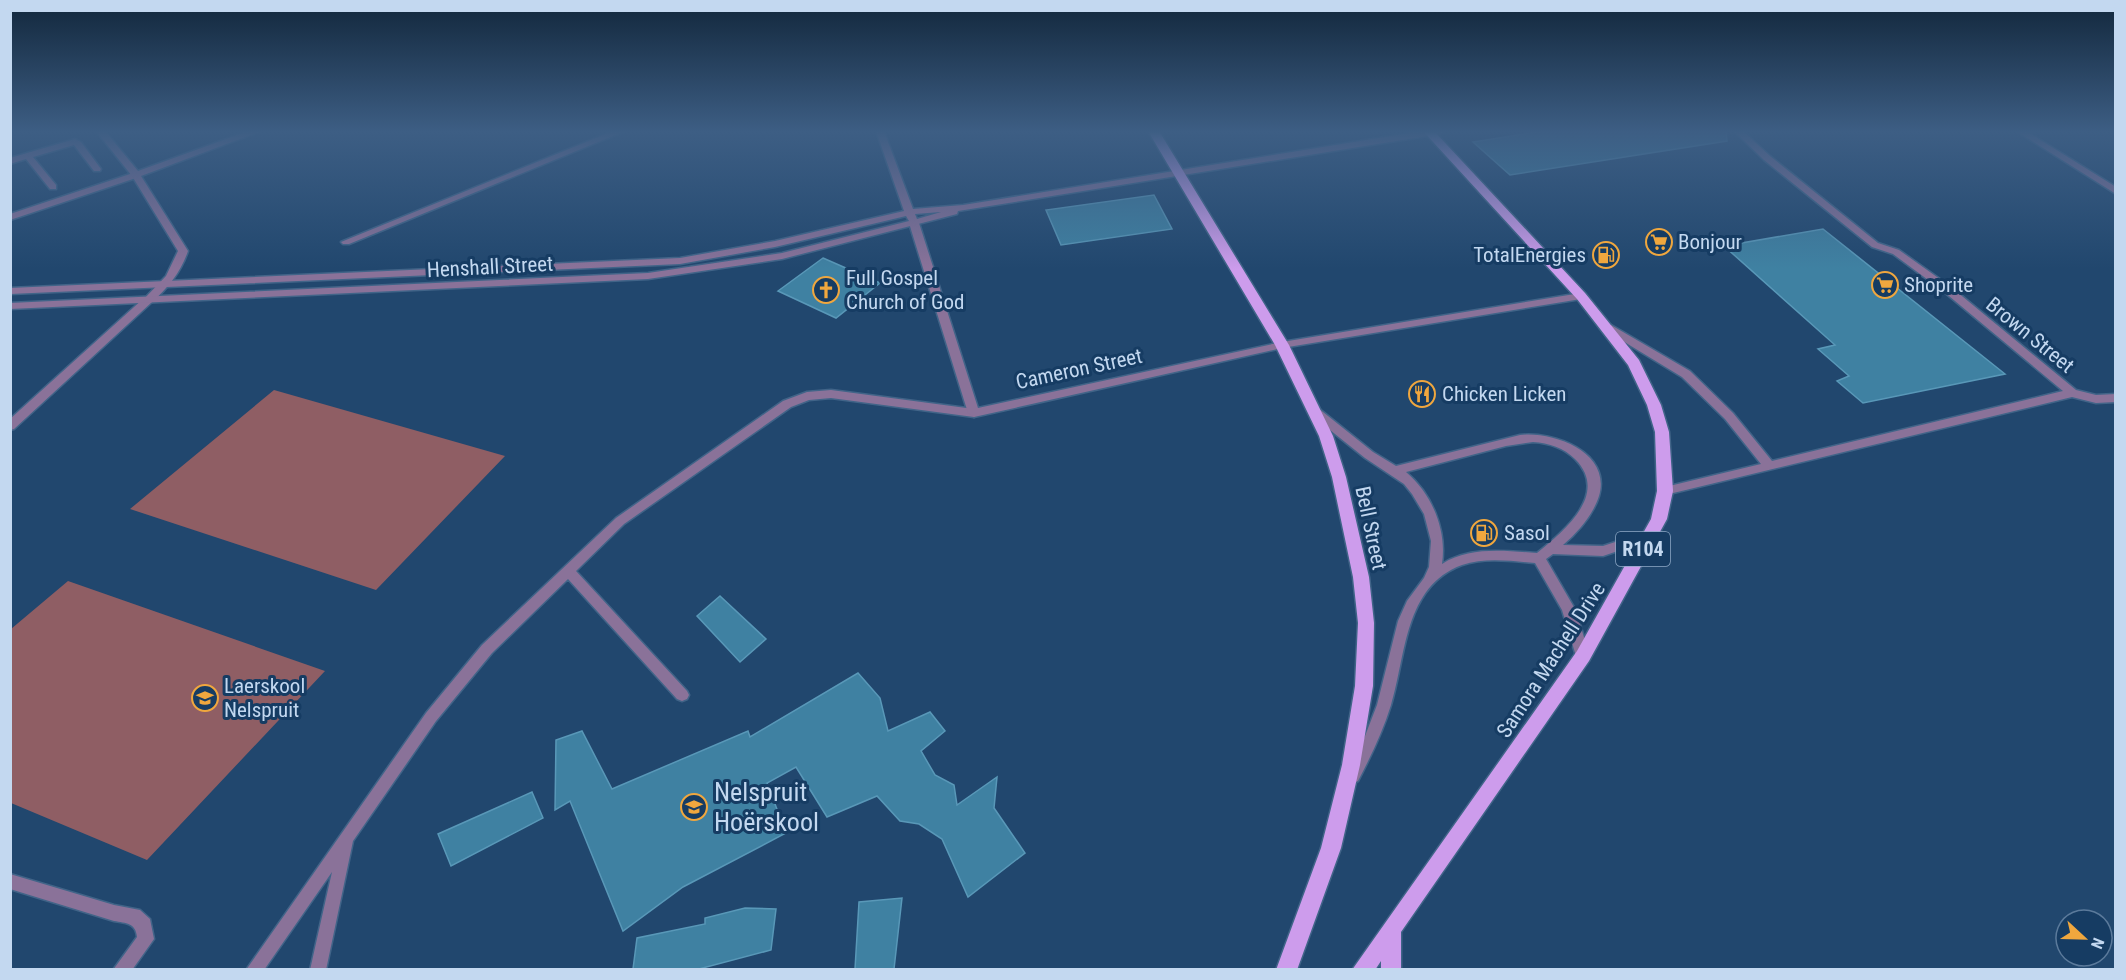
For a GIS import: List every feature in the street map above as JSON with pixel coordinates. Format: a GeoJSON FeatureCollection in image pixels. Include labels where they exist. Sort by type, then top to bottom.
{"type":"FeatureCollection","features":[{"type":"Feature","properties":{"kind":"main road","name":"Bell Street"},"geometry":{"type":"LineString","coordinates":[[1183,177],[1282,345],[1326,436],[1339,477],[1361,577],[1366,623],[1364,686],[1346,790],[1331,848],[1286,969]]}},
{"type":"Feature","properties":{"kind":"main road","name":"Samora Machell Drive"},"geometry":{"type":"LineString","coordinates":[[1362,969],[1583,656],[1659,519],[1665,491],[1662,432],[1654,405],[1634,363],[1581,296],[1473,177]]}},
{"type":"Feature","properties":{"kind":"main road"},"geometry":{"type":"LineString","coordinates":[[1390,969],[1391,930]]}},
{"type":"Feature","properties":{"kind":"street"},"geometry":{"type":"LineString","coordinates":[[45,177],[53,187]]}},
{"type":"Feature","properties":{"kind":"street"},"geometry":{"type":"LineString","coordinates":[[10,217],[131,177]]}},
{"type":"Feature","properties":{"kind":"street"},"geometry":{"type":"LineString","coordinates":[[10,426],[158,291],[167,282],[180,261],[183,250],[137,177]]}},
{"type":"Feature","properties":{"kind":"street"},"geometry":{"type":"LineString","coordinates":[[346,242],[508,177]]}},
{"type":"Feature","properties":{"kind":"street"},"geometry":{"type":"LineString","coordinates":[[897,177],[974,413]]}},
{"type":"Feature","properties":{"kind":"street","name":"Henshall Street"},"geometry":{"type":"LineString","coordinates":[[10,291],[167,282],[680,261],[912,217],[1151,177]]}},
{"type":"Feature","properties":{"kind":"street","name":"Brown Street"},"geometry":{"type":"LineString","coordinates":[[1790,177],[1875,245],[1896,252],[1947,289],[2072,393]]}},
{"type":"Feature","properties":{"kind":"street"},"geometry":{"type":"LineString","coordinates":[[2092,177],[2115,191]]}},
{"type":"Feature","properties":{"kind":"street","name":"Henshall Street"},"geometry":{"type":"LineString","coordinates":[[10,306],[648,276],[782,256],[912,217]]}},
{"type":"Feature","properties":{"kind":"street","name":"Cameron Street"},"geometry":{"type":"LineString","coordinates":[[254,969],[431,717],[480,657],[620,521],[764,418],[807,396],[831,394],[974,413],[1282,345],[1581,296]]}},
{"type":"Feature","properties":{"kind":"street"},"geometry":{"type":"LineString","coordinates":[[1607,327],[1692,380],[1729,416],[1770,466]]}},
{"type":"Feature","properties":{"kind":"street"},"geometry":{"type":"LineString","coordinates":[[1665,491],[2072,393],[2096,399],[2115,398]]}},
{"type":"Feature","properties":{"kind":"street"},"geometry":{"type":"LineString","coordinates":[[1313,410],[1370,456],[1407,480],[1418,494],[1432,521],[1438,547],[1435,571],[1411,606],[1397,638],[1387,695],[1369,747],[1346,790]]}},
{"type":"Feature","properties":{"kind":"street"},"geometry":{"type":"LineString","coordinates":[[1394,471],[1513,440],[1534,438],[1556,441],[1587,461],[1595,478],[1594,494],[1586,512],[1565,537],[1545,553]]}},
{"type":"Feature","properties":{"kind":"street"},"geometry":{"type":"LineString","coordinates":[[1430,579],[1453,563],[1471,558],[1603,551],[1649,536]]}},
{"type":"Feature","properties":{"kind":"street"},"geometry":{"type":"LineString","coordinates":[[1545,553],[1568,609],[1583,656]]}},
{"type":"Feature","properties":{"kind":"street"},"geometry":{"type":"LineString","coordinates":[[568,571],[682,695]]}},
{"type":"Feature","properties":{"kind":"street"},"geometry":{"type":"LineString","coordinates":[[318,969],[348,836]]}},
{"type":"Feature","properties":{"kind":"street"},"geometry":{"type":"LineString","coordinates":[[10,881],[114,913],[134,916],[144,925],[146,939],[121,969]]}},
{"type":"Feature","properties":{"kind":"shaded area"},"geometry":{"type":"Polygon","coordinates":[[[274,390],[505,456],[376,590],[130,509],[274,390]]]}},
{"type":"Feature","properties":{"kind":"shaded area"},"geometry":{"type":"Polygon","coordinates":[[[68,581],[325,671],[147,860],[11,803],[11,629],[68,581]]]}},
{"type":"Feature","properties":{"kind":"building"},"geometry":{"type":"Polygon","coordinates":[[[1154,195],[1172,229],[1061,245],[1046,210],[1154,195]]]}},
{"type":"Feature","properties":{"kind":"building"},"geometry":{"type":"Polygon","coordinates":[[[1823,229],[2005,374],[1863,403],[1837,381],[1849,376],[1818,349],[1835,345],[1724,246],[1823,229]]]}},
{"type":"Feature","properties":{"kind":"building"},"geometry":{"type":"Polygon","coordinates":[[[823,258],[880,283],[836,318],[778,291],[823,258]]]}},
{"type":"Feature","properties":{"kind":"building"},"geometry":{"type":"Polygon","coordinates":[[[720,596],[766,639],[740,662],[697,616],[720,596]]]}},
{"type":"Feature","properties":{"kind":"building"},"geometry":{"type":"Polygon","coordinates":[[[858,673],[880,698],[888,731],[930,712],[945,731],[921,751],[935,775],[954,785],[957,805],[997,777],[994,808],[1025,853],[968,897],[942,839],[919,824],[900,821],[877,796],[827,817],[796,767],[767,783],[786,833],[683,887],[623,931],[570,801],[555,810],[556,740],[582,731],[612,789],[748,731],[750,737],[858,673]]]}},
{"type":"Feature","properties":{"kind":"building"},"geometry":{"type":"Polygon","coordinates":[[[532,792],[543,818],[451,866],[438,834],[532,792]]]}},
{"type":"Feature","properties":{"kind":"building"},"geometry":{"type":"Polygon","coordinates":[[[902,898],[894,969],[855,969],[859,902],[902,898]]]}},
{"type":"Feature","properties":{"kind":"building"},"geometry":{"type":"Polygon","coordinates":[[[745,908],[776,909],[771,950],[699,969],[633,969],[637,938],[705,924],[705,918],[745,908]]]}},
{"type":"Feature","properties":{"kind":"place","name":"Bonjour"},"geometry":{"type":"Point","coordinates":[1659,242]}},
{"type":"Feature","properties":{"kind":"place","name":"TotalEnergies"},"geometry":{"type":"Point","coordinates":[1606,255]}},
{"type":"Feature","properties":{"kind":"place","name":"Shoprite"},"geometry":{"type":"Point","coordinates":[1885,285]}},
{"type":"Feature","properties":{"kind":"place","name":"Full Gospel Church of God"},"geometry":{"type":"Point","coordinates":[826,290]}},
{"type":"Feature","properties":{"kind":"place","name":"Chicken Licken"},"geometry":{"type":"Point","coordinates":[1422,394]}},
{"type":"Feature","properties":{"kind":"place","name":"Sasol"},"geometry":{"type":"Point","coordinates":[1484,533]}},
{"type":"Feature","properties":{"kind":"place","name":"Laerskool Nelspruit"},"geometry":{"type":"Point","coordinates":[205,698]}},
{"type":"Feature","properties":{"kind":"place","name":"Nelspruit Hoërskool"},"geometry":{"type":"Point","coordinates":[694,807]}}]}
